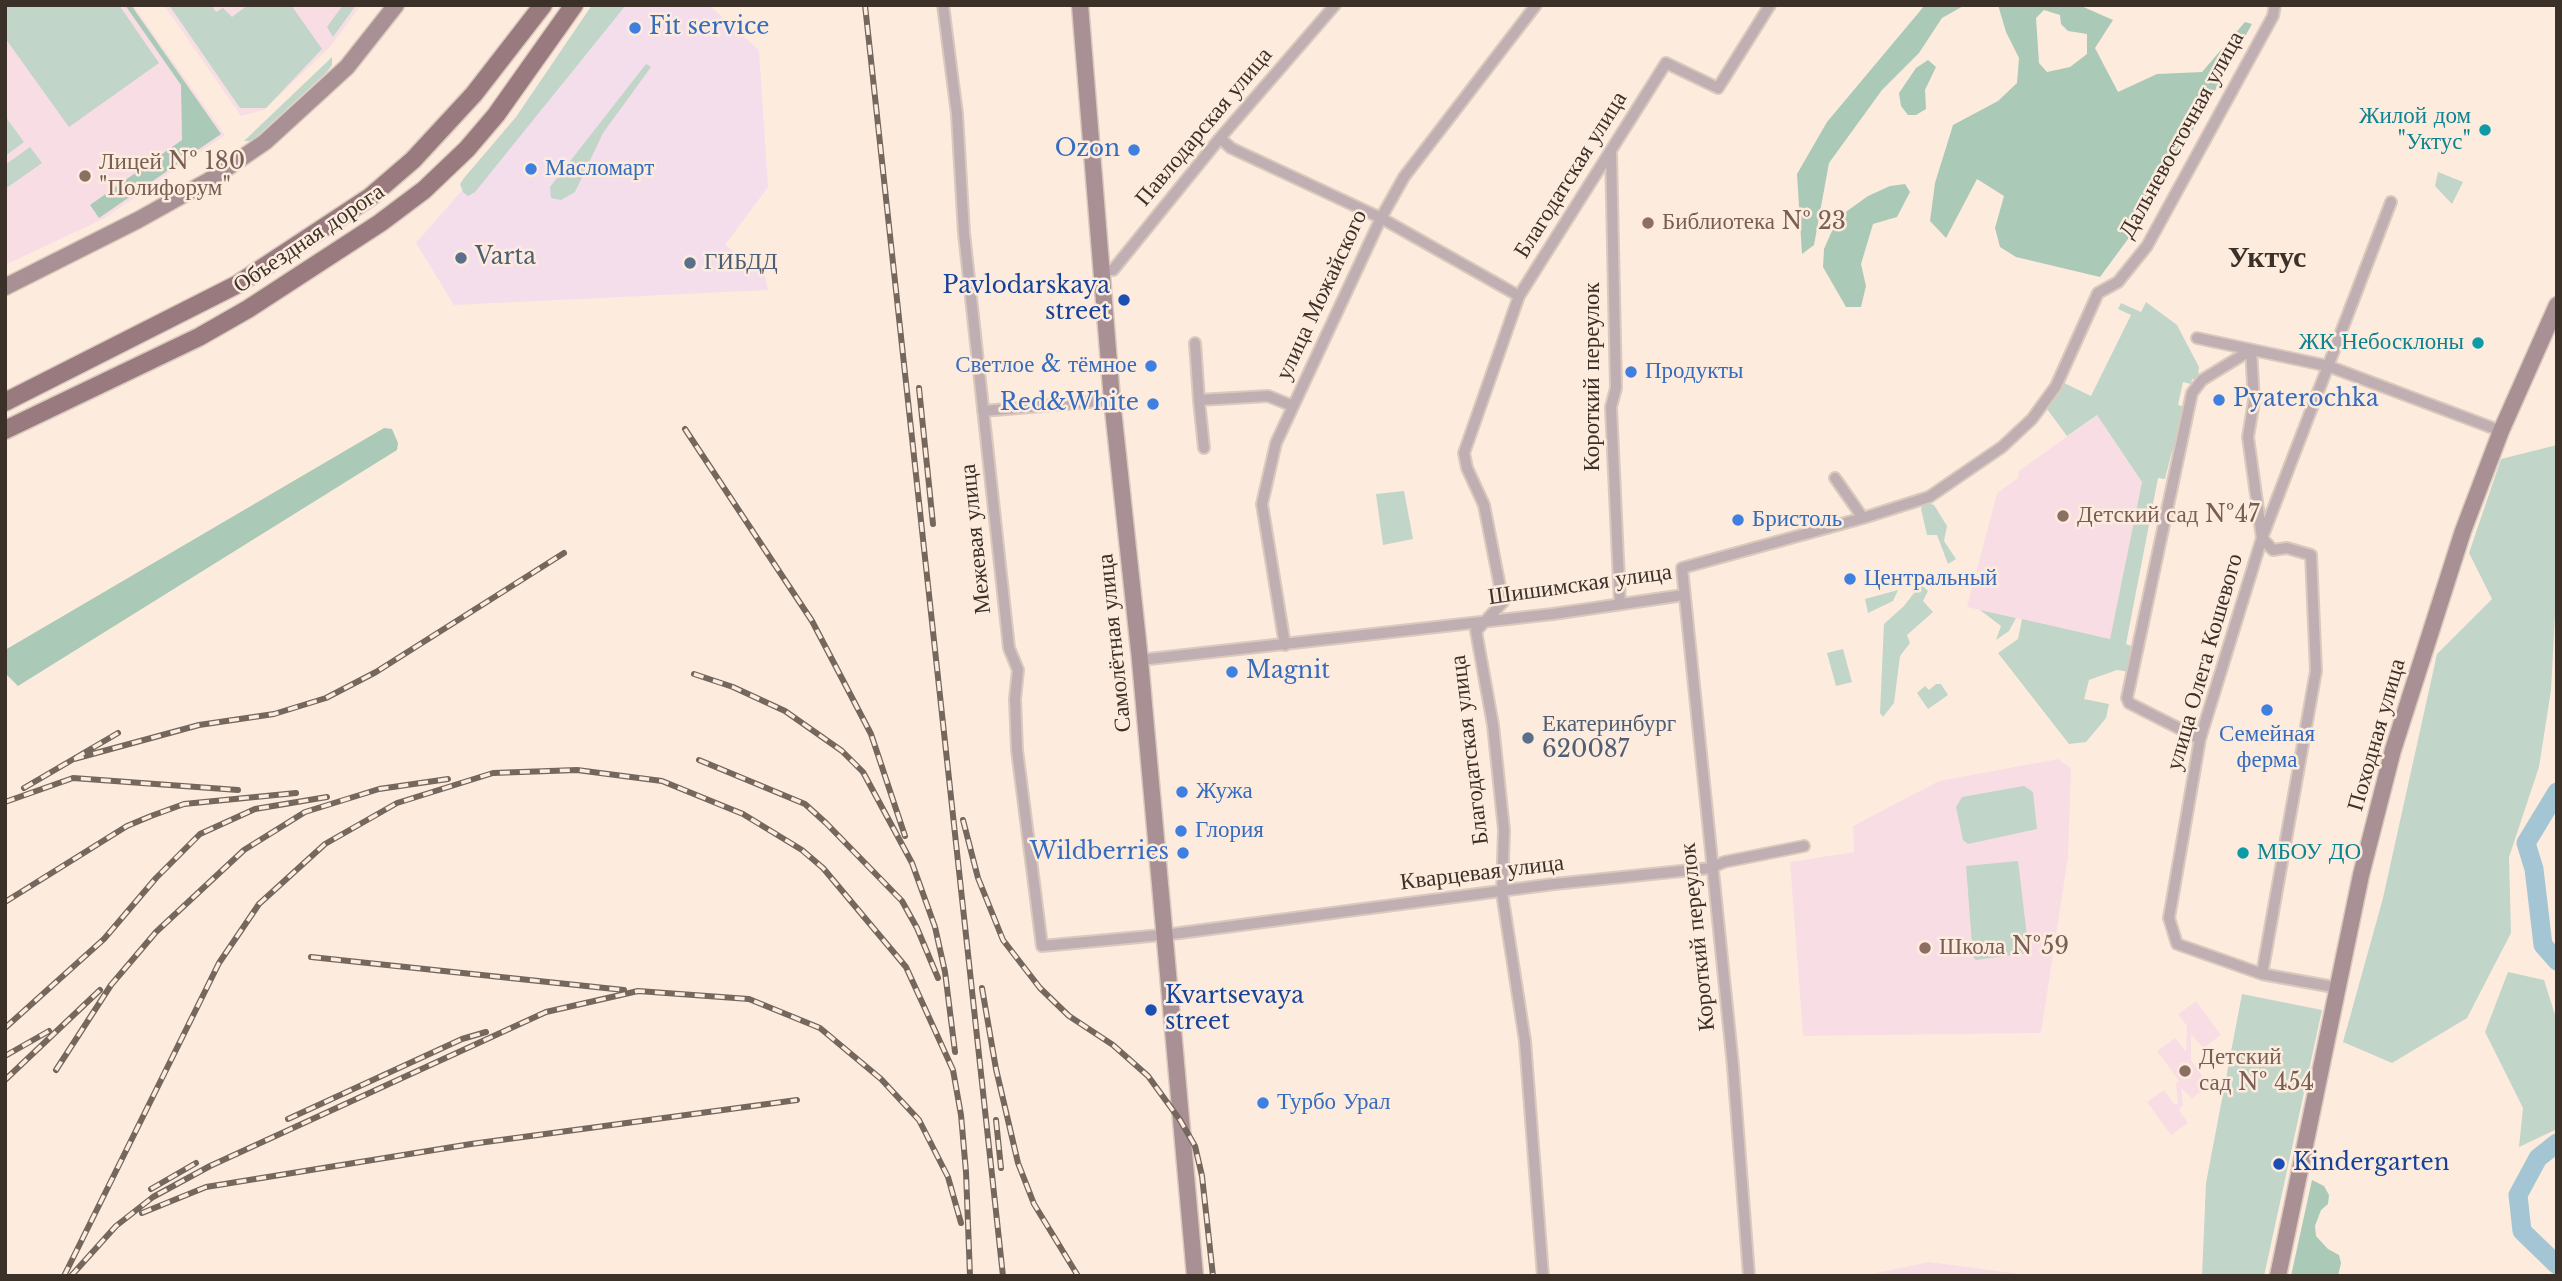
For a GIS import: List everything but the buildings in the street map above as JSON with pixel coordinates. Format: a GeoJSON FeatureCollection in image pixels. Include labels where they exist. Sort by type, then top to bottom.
{"type":"FeatureCollection","features":[{"type":"Feature","properties":{"kind":"main road"},"geometry":{"type":"LineString","coordinates":[[5,287],[162,207],[208,181],[265,142],[347,66],[396,5]]}},
{"type":"Feature","properties":{"kind":"main road","name":"Объездная дорога"},"geometry":{"type":"LineString","coordinates":[[5,402],[238,284],[370,197],[413,160],[474,94],[543,5]]}},
{"type":"Feature","properties":{"kind":"main road","name":"Объездная дорога"},"geometry":{"type":"LineString","coordinates":[[5,430],[199,337],[248,309],[380,223],[424,190],[467,149],[496,115],[574,5]]}},
{"type":"Feature","properties":{"kind":"main road","name":"Самолётная улица"},"geometry":{"type":"LineString","coordinates":[[1080,5],[1112,400],[1140,660],[1195,1276]]}},
{"type":"Feature","properties":{"kind":"main road","name":"Походная улица"},"geometry":{"type":"LineString","coordinates":[[2277,1276],[2361,875],[2393,750],[2463,531],[2501,431],[2557,305]]}},
{"type":"Feature","properties":{"kind":"street","name":"Межевая улица"},"geometry":{"type":"LineString","coordinates":[[943,5],[957,114],[964,233],[1009,648],[1018,670],[1014,699],[1017,750],[1042,946],[1163,935]]}},
{"type":"Feature","properties":{"kind":"street","name":"Павлодарская улица"},"geometry":{"type":"LineString","coordinates":[[1103,270],[1113,270],[1220,138],[1335,5]]}},
{"type":"Feature","properties":{"kind":"street","name":"улица Можайского"},"geometry":{"type":"LineString","coordinates":[[1285,645],[1262,505],[1276,443],[1381,219],[1404,177],[1536,5]]}},
{"type":"Feature","properties":{"kind":"street","name":"Благодатская улица"},"geometry":{"type":"LineString","coordinates":[[1543,1276],[1525,1041],[1502,892],[1504,830],[1493,725],[1476,631],[1503,602],[1485,505],[1467,468],[1464,453],[1519,296],[1666,63],[1718,88],[1770,5]]}},
{"type":"Feature","properties":{"kind":"street","name":"Дальневосточная улица"},"geometry":{"type":"LineString","coordinates":[[2098,293],[2118,282],[2147,246],[2273,16],[2275,5]]}},
{"type":"Feature","properties":{"kind":"street"},"geometry":{"type":"LineString","coordinates":[[1220,138],[1231,148],[1381,219],[1519,296]]}},
{"type":"Feature","properties":{"kind":"street","name":"Короткий переулок"},"geometry":{"type":"LineString","coordinates":[[1611,151],[1616,388],[1611,407],[1620,603]]}},
{"type":"Feature","properties":{"kind":"street","name":"улица Олега Кошевого"},"geometry":{"type":"LineString","coordinates":[[2339,988],[2262,974],[2177,944],[2169,918],[2200,739],[2262,538],[2391,202]]}},
{"type":"Feature","properties":{"kind":"street","name":"Шишимская улица"},"geometry":{"type":"LineString","coordinates":[[1140,660],[1489,619],[1553,614],[1684,595],[1682,568],[1929,497],[2002,447],[2032,419],[2056,386],[2098,293]]}},
{"type":"Feature","properties":{"kind":"street"},"geometry":{"type":"LineString","coordinates":[[2197,338],[2328,366],[2501,431]]}},
{"type":"Feature","properties":{"kind":"street"},"geometry":{"type":"LineString","coordinates":[[1195,343],[1204,448]]}},
{"type":"Feature","properties":{"kind":"street"},"geometry":{"type":"LineString","coordinates":[[2251,350],[2250,376],[2254,401],[2248,437],[2262,538],[2273,550],[2287,548],[2311,555],[2316,671],[2262,974]]}},
{"type":"Feature","properties":{"kind":"street"},"geometry":{"type":"LineString","coordinates":[[2200,739],[2129,703],[2127,698],[2192,393],[2202,380],[2251,350]]}},
{"type":"Feature","properties":{"kind":"street"},"geometry":{"type":"LineString","coordinates":[[1199,400],[1268,396],[1293,406]]}},
{"type":"Feature","properties":{"kind":"street"},"geometry":{"type":"LineString","coordinates":[[983,411],[1112,400]]}},
{"type":"Feature","properties":{"kind":"street"},"geometry":{"type":"LineString","coordinates":[[1835,478],[1863,518]]}},
{"type":"Feature","properties":{"kind":"street","name":"Короткий переулок"},"geometry":{"type":"LineString","coordinates":[[1684,595],[1733,1066],[1749,1276]]}},
{"type":"Feature","properties":{"kind":"street","name":"Кварцевая улица"},"geometry":{"type":"LineString","coordinates":[[1163,935],[1554,884],[1712,868],[1724,862],[1804,846]]}},
{"type":"Feature","properties":{"kind":"shaded area","name":"Лицей № 180 \"Полифорум\""},"geometry":{"type":"Polygon","coordinates":[[[5,5],[133,5],[225,135],[105,218],[5,265],[5,5]]]}},
{"type":"Feature","properties":{"kind":"shaded area"},"geometry":{"type":"Polygon","coordinates":[[[164,5],[361,5],[331,46],[264,110],[241,116],[164,5]]]}},
{"type":"Feature","properties":{"kind":"shaded area"},"geometry":{"type":"Polygon","coordinates":[[[624,5],[709,5],[759,50],[768,187],[725,245],[764,273],[768,290],[454,305],[416,243],[624,5]]]}},
{"type":"Feature","properties":{"kind":"shaded area","name":"Детский сад №47"},"geometry":{"type":"Polygon","coordinates":[[[2097,415],[2142,482],[2110,639],[1967,607],[1997,493],[2018,478],[2019,471],[2097,415]]]}},
{"type":"Feature","properties":{"kind":"shaded area","name":"Школа №59"},"geometry":{"type":"Polygon","coordinates":[[[2058,759],[2071,768],[2068,857],[2041,1033],[1803,1036],[1790,862],[1854,852],[1853,826],[1939,781],[2058,759]]]}},
{"type":"Feature","properties":{"kind":"shaded area","name":"Детский сад № 454"},"geometry":{"type":"Polygon","coordinates":[[[2196,1001],[2221,1035],[2203,1048],[2191,1034],[2191,1060],[2209,1086],[2192,1098],[2181,1088],[2183,1105],[2179,1110],[2188,1123],[2171,1135],[2147,1102],[2164,1090],[2175,1105],[2178,1103],[2176,1083],[2179,1081],[2157,1051],[2175,1038],[2186,1052],[2187,1026],[2178,1014],[2196,1001]]]}},
{"type":"Feature","properties":{"kind":"shaded area"},"geometry":{"type":"Polygon","coordinates":[[[1929,1262],[2036,1276],[1862,1276],[1929,1262]]]}},
{"type":"Feature","properties":{"kind":"green space"},"geometry":{"type":"Polygon","coordinates":[[[5,5],[119,5],[159,63],[69,127],[5,38],[5,5]]]}},
{"type":"Feature","properties":{"kind":"green space"},"geometry":{"type":"Polygon","coordinates":[[[125,5],[131,5],[221,134],[99,218],[90,205],[182,140],[181,85],[125,5]]]}},
{"type":"Feature","properties":{"kind":"green space"},"geometry":{"type":"Polygon","coordinates":[[[169,5],[211,5],[216,12],[223,8],[232,17],[248,5],[291,5],[322,49],[266,108],[240,108],[169,5]]]}},
{"type":"Feature","properties":{"kind":"green space"},"geometry":{"type":"Polygon","coordinates":[[[343,5],[356,5],[333,37],[327,27],[343,5]]]}},
{"type":"Feature","properties":{"kind":"green space"},"geometry":{"type":"Polygon","coordinates":[[[592,5],[626,5],[475,192],[468,196],[460,184],[516,117],[592,5]]]}},
{"type":"Feature","properties":{"kind":"green space"},"geometry":{"type":"Polygon","coordinates":[[[1925,5],[1965,5],[1942,18],[1919,53],[1882,90],[1829,163],[1814,245],[1802,254],[1797,174],[1827,122],[1925,5]]]}},
{"type":"Feature","properties":{"kind":"green space"},"geometry":{"type":"Polygon","coordinates":[[[1998,5],[2079,5],[2113,20],[2095,48],[2118,92],[2157,74],[2202,72],[2245,22],[2252,24],[2145,216],[2100,277],[2016,257],[2000,247],[1995,228],[2004,196],[1977,179],[1946,238],[1930,221],[1935,183],[1953,125],[1998,101],[2017,83],[2019,58],[2006,32],[1998,5]],[[2044,10],[2036,18],[2039,63],[2047,72],[2070,67],[2087,54],[2087,34],[2068,31],[2061,24],[2060,15],[2044,10]]]}},
{"type":"Feature","properties":{"kind":"green space"},"geometry":{"type":"Polygon","coordinates":[[[332,57],[332,65],[327,72],[252,141],[244,141],[332,57]]]}},
{"type":"Feature","properties":{"kind":"green space"},"geometry":{"type":"Polygon","coordinates":[[[1928,60],[1936,67],[1925,90],[1926,109],[1916,115],[1908,115],[1901,106],[1899,93],[1916,68],[1928,60]]]}},
{"type":"Feature","properties":{"kind":"green space"},"geometry":{"type":"Polygon","coordinates":[[[646,64],[651,67],[603,133],[575,192],[561,200],[551,198],[550,187],[646,64]]]}},
{"type":"Feature","properties":{"kind":"green space"},"geometry":{"type":"Polygon","coordinates":[[[5,116],[24,142],[5,156],[5,116]]]}},
{"type":"Feature","properties":{"kind":"green space"},"geometry":{"type":"Polygon","coordinates":[[[30,147],[42,163],[5,189],[5,165],[30,147]]]}},
{"type":"Feature","properties":{"kind":"green space"},"geometry":{"type":"Polygon","coordinates":[[[2438,172],[2463,182],[2452,204],[2435,186],[2438,172]]]}},
{"type":"Feature","properties":{"kind":"green space"},"geometry":{"type":"Polygon","coordinates":[[[1905,184],[1910,192],[1897,217],[1873,224],[1861,264],[1866,286],[1861,307],[1846,307],[1823,267],[1824,249],[1831,233],[1843,214],[1868,196],[1890,186],[1905,184]]]}},
{"type":"Feature","properties":{"kind":"green space"},"geometry":{"type":"Polygon","coordinates":[[[2146,302],[2177,325],[2199,367],[2198,379],[2192,379],[2191,384],[2183,382],[2178,405],[2186,407],[2176,451],[2172,451],[2165,479],[2158,478],[2126,644],[2136,648],[2130,672],[2117,670],[2089,680],[2084,699],[2109,704],[2106,718],[2086,742],[2069,744],[1998,653],[2018,639],[2022,619],[2110,639],[2142,482],[2097,415],[2067,436],[2047,409],[2062,382],[2091,396],[2131,315],[2118,309],[2121,303],[2141,312],[2146,302]]]}},
{"type":"Feature","properties":{"kind":"green space"},"geometry":{"type":"Polygon","coordinates":[[[384,428],[392,429],[398,443],[397,450],[18,686],[5,673],[5,650],[384,428]]]}},
{"type":"Feature","properties":{"kind":"green space"},"geometry":{"type":"Polygon","coordinates":[[[2557,445],[2557,577],[2551,690],[2539,767],[2509,857],[2511,933],[2467,1018],[2392,1063],[2343,1042],[2383,898],[2437,654],[2492,599],[2469,553],[2501,459],[2557,445]]]}},
{"type":"Feature","properties":{"kind":"green space"},"geometry":{"type":"Polygon","coordinates":[[[1404,491],[1413,539],[1383,545],[1376,494],[1404,491]]]}},
{"type":"Feature","properties":{"kind":"green space"},"geometry":{"type":"Polygon","coordinates":[[[1924,502],[1934,505],[1947,526],[1944,541],[1956,559],[1948,564],[1937,535],[1927,535],[1921,509],[1924,502]]]}},
{"type":"Feature","properties":{"kind":"green space"},"geometry":{"type":"Polygon","coordinates":[[[1921,584],[1928,591],[1923,601],[1933,612],[1907,635],[1910,643],[1900,656],[1894,703],[1883,717],[1880,713],[1884,624],[1904,606],[1921,584]]]}},
{"type":"Feature","properties":{"kind":"green space"},"geometry":{"type":"Polygon","coordinates":[[[1898,590],[1893,601],[1868,613],[1865,599],[1898,590]]]}},
{"type":"Feature","properties":{"kind":"green space"},"geometry":{"type":"Polygon","coordinates":[[[1980,610],[2016,618],[2009,631],[1996,640],[2001,626],[1980,610]]]}},
{"type":"Feature","properties":{"kind":"green space"},"geometry":{"type":"Polygon","coordinates":[[[1843,649],[1852,682],[1836,686],[1827,653],[1843,649]]]}},
{"type":"Feature","properties":{"kind":"green space"},"geometry":{"type":"Polygon","coordinates":[[[1936,684],[1941,684],[1948,695],[1928,709],[1917,693],[1925,686],[1929,690],[1936,684]]]}},
{"type":"Feature","properties":{"kind":"green space"},"geometry":{"type":"Polygon","coordinates":[[[2024,786],[2033,792],[2037,829],[1968,844],[1963,840],[1956,807],[1962,797],[2024,786]]]}},
{"type":"Feature","properties":{"kind":"green space"},"geometry":{"type":"Polygon","coordinates":[[[2018,861],[2029,953],[1976,960],[1973,957],[1966,866],[2018,861]]]}},
{"type":"Feature","properties":{"kind":"green space"},"geometry":{"type":"Polygon","coordinates":[[[2508,972],[2544,980],[2557,1021],[2557,1129],[2519,1147],[2523,1108],[2485,1032],[2508,972]]]}},
{"type":"Feature","properties":{"kind":"green space"},"geometry":{"type":"Polygon","coordinates":[[[2242,994],[2322,1010],[2264,1276],[2202,1276],[2206,1183],[2242,994]]]}},
{"type":"Feature","properties":{"kind":"green space"},"geometry":{"type":"Polygon","coordinates":[[[2312,1180],[2324,1186],[2329,1195],[2328,1204],[2321,1210],[2315,1226],[2316,1236],[2328,1249],[2339,1255],[2341,1263],[2338,1276],[2291,1276],[2312,1180]]]}},
{"type":"Feature","properties":{"kind":"waterway"},"geometry":{"type":"LineString","coordinates":[[2557,792],[2526,843],[2534,869],[2543,945],[2557,961]]}},
{"type":"Feature","properties":{"kind":"waterway"},"geometry":{"type":"LineString","coordinates":[[2557,1143],[2538,1158],[2518,1195],[2522,1231],[2557,1265]]}},
{"type":"Feature","properties":{"kind":"railway"},"geometry":{"type":"LineString","coordinates":[[865,5],[1003,1276]]}},
{"type":"Feature","properties":{"kind":"railway"},"geometry":{"type":"LineString","coordinates":[[919,388],[933,524]]}},
{"type":"Feature","properties":{"kind":"railway"},"geometry":{"type":"LineString","coordinates":[[685,429],[812,621],[871,734],[905,836]]}},
{"type":"Feature","properties":{"kind":"railway"},"geometry":{"type":"LineString","coordinates":[[74,759],[199,725],[274,714],[326,698],[376,672],[564,553]]}},
{"type":"Feature","properties":{"kind":"railway"},"geometry":{"type":"LineString","coordinates":[[694,674],[733,687],[785,711],[842,751],[863,772],[912,863],[935,927],[945,972],[955,1052]]}},
{"type":"Feature","properties":{"kind":"railway"},"geometry":{"type":"LineString","coordinates":[[24,788],[118,733]]}},
{"type":"Feature","properties":{"kind":"railway"},"geometry":{"type":"LineString","coordinates":[[699,760],[805,804],[826,823],[902,901],[917,928],[938,978]]}},
{"type":"Feature","properties":{"kind":"railway"},"geometry":{"type":"LineString","coordinates":[[64,1276],[219,963],[259,904],[325,844],[397,803],[493,773],[577,770],[662,781],[743,814],[802,850],[823,868],[906,967],[953,1070],[961,1115],[966,1172],[970,1276]]}},
{"type":"Feature","properties":{"kind":"railway"},"geometry":{"type":"LineString","coordinates":[[5,802],[73,778],[238,790]]}},
{"type":"Feature","properties":{"kind":"railway"},"geometry":{"type":"LineString","coordinates":[[56,1070],[111,985],[156,932],[244,850],[305,812],[379,789],[448,779]]}},
{"type":"Feature","properties":{"kind":"railway"},"geometry":{"type":"LineString","coordinates":[[5,902],[127,826],[151,816],[184,804],[296,793]]}},
{"type":"Feature","properties":{"kind":"railway"},"geometry":{"type":"LineString","coordinates":[[5,1028],[104,939],[156,878],[200,834],[255,809],[327,797]]}},
{"type":"Feature","properties":{"kind":"railway"},"geometry":{"type":"LineString","coordinates":[[963,820],[978,878],[1003,940],[1040,988],[1069,1016],[1113,1045],[1148,1076],[1195,1146],[1202,1176],[1213,1276]]}},
{"type":"Feature","properties":{"kind":"railway"},"geometry":{"type":"LineString","coordinates":[[311,957],[624,990]]}},
{"type":"Feature","properties":{"kind":"railway"},"geometry":{"type":"LineString","coordinates":[[982,988],[996,1069],[1018,1163],[1034,1204],[1078,1276]]}},
{"type":"Feature","properties":{"kind":"railway"},"geometry":{"type":"LineString","coordinates":[[5,1080],[100,990]]}},
{"type":"Feature","properties":{"kind":"railway"},"geometry":{"type":"LineString","coordinates":[[71,1276],[116,1226],[153,1197],[210,1166],[546,1012],[638,991],[749,999],[820,1028],[881,1079],[919,1120],[948,1177],[961,1223]]}},
{"type":"Feature","properties":{"kind":"railway"},"geometry":{"type":"LineString","coordinates":[[5,1056],[49,1031]]}},
{"type":"Feature","properties":{"kind":"railway"},"geometry":{"type":"LineString","coordinates":[[288,1119],[462,1039],[486,1032]]}},
{"type":"Feature","properties":{"kind":"railway"},"geometry":{"type":"LineString","coordinates":[[142,1213],[206,1187],[471,1144],[797,1100]]}},
{"type":"Feature","properties":{"kind":"railway"},"geometry":{"type":"LineString","coordinates":[[996,1120],[1001,1168]]}},
{"type":"Feature","properties":{"kind":"railway"},"geometry":{"type":"LineString","coordinates":[[151,1189],[196,1163]]}},
{"type":"Feature","properties":{"kind":"place","name":"Fit service"},"geometry":{"type":"Point","coordinates":[635,28]}},
{"type":"Feature","properties":{"kind":"place","name":"Жилой дом \"Уктус\""},"geometry":{"type":"Point","coordinates":[2485,130]}},
{"type":"Feature","properties":{"kind":"place","name":"Ozon"},"geometry":{"type":"Point","coordinates":[1134,150]}},
{"type":"Feature","properties":{"kind":"place","name":"Масломарт"},"geometry":{"type":"Point","coordinates":[531,169]}},
{"type":"Feature","properties":{"kind":"place","name":"Лицей № 180 \"Полифорум\""},"geometry":{"type":"Point","coordinates":[85,176]}},
{"type":"Feature","properties":{"kind":"place","name":"Библиотека № 23"},"geometry":{"type":"Point","coordinates":[1648,223]}},
{"type":"Feature","properties":{"kind":"place","name":"Varta"},"geometry":{"type":"Point","coordinates":[461,258]}},
{"type":"Feature","properties":{"kind":"place","name":"ГИБДД"},"geometry":{"type":"Point","coordinates":[690,263]}},
{"type":"Feature","properties":{"kind":"place","name":"Pavlodarskaya street"},"geometry":{"type":"Point","coordinates":[1124,300]}},
{"type":"Feature","properties":{"kind":"place","name":"ЖК Небосклоны"},"geometry":{"type":"Point","coordinates":[2478,343]}},
{"type":"Feature","properties":{"kind":"place","name":"Светлое & тёмное"},"geometry":{"type":"Point","coordinates":[1151,366]}},
{"type":"Feature","properties":{"kind":"place","name":"Продукты"},"geometry":{"type":"Point","coordinates":[1631,372]}},
{"type":"Feature","properties":{"kind":"place","name":"Pyaterochka"},"geometry":{"type":"Point","coordinates":[2219,400]}},
{"type":"Feature","properties":{"kind":"place","name":"Red&White"},"geometry":{"type":"Point","coordinates":[1153,404]}},
{"type":"Feature","properties":{"kind":"place","name":"Детский сад №47"},"geometry":{"type":"Point","coordinates":[2063,516]}},
{"type":"Feature","properties":{"kind":"place","name":"Бристоль"},"geometry":{"type":"Point","coordinates":[1738,520]}},
{"type":"Feature","properties":{"kind":"place","name":"Центральный"},"geometry":{"type":"Point","coordinates":[1850,579]}},
{"type":"Feature","properties":{"kind":"place","name":"Magnit"},"geometry":{"type":"Point","coordinates":[1232,672]}},
{"type":"Feature","properties":{"kind":"place","name":"Семейная ферма"},"geometry":{"type":"Point","coordinates":[2267,710]}},
{"type":"Feature","properties":{"kind":"place","name":"Екатеринбург 620087"},"geometry":{"type":"Point","coordinates":[1528,738]}},
{"type":"Feature","properties":{"kind":"place","name":"Жужа"},"geometry":{"type":"Point","coordinates":[1182,792]}},
{"type":"Feature","properties":{"kind":"place","name":"Глория"},"geometry":{"type":"Point","coordinates":[1181,831]}},
{"type":"Feature","properties":{"kind":"place","name":"Wildberries"},"geometry":{"type":"Point","coordinates":[1183,853]}},
{"type":"Feature","properties":{"kind":"place","name":"МБОУ ДО"},"geometry":{"type":"Point","coordinates":[2243,853]}},
{"type":"Feature","properties":{"kind":"place","name":"Школа №59"},"geometry":{"type":"Point","coordinates":[1925,948]}},
{"type":"Feature","properties":{"kind":"place","name":"Kvartsevaya street"},"geometry":{"type":"Point","coordinates":[1151,1010]}},
{"type":"Feature","properties":{"kind":"place","name":"Детский сад № 454"},"geometry":{"type":"Point","coordinates":[2185,1071]}},
{"type":"Feature","properties":{"kind":"place","name":"Турбо Урал"},"geometry":{"type":"Point","coordinates":[1263,1103]}},
{"type":"Feature","properties":{"kind":"place","name":"Kindergarten"},"geometry":{"type":"Point","coordinates":[2279,1164]}},
{"type":"Feature","properties":{"kind":"district","name":"Уктус"},"geometry":{"type":"Point","coordinates":[2267,259]}}]}
